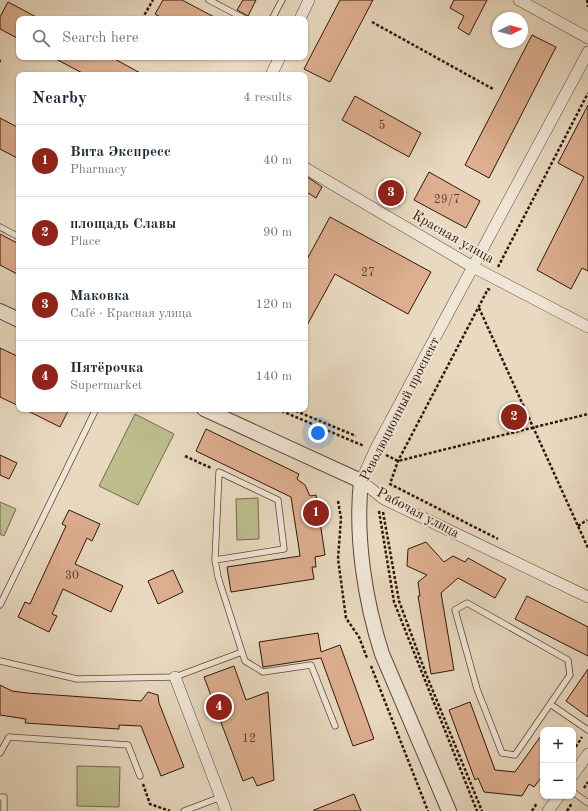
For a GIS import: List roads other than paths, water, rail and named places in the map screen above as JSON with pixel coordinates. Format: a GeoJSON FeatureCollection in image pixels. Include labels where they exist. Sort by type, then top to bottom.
{"type":"FeatureCollection","features":[{"type":"Feature","properties":{"kind":"street"},"geometry":{"type":"LineString","coordinates":[[301,16],[309,0]]}},
{"type":"Feature","properties":{"kind":"street"},"geometry":{"type":"LineString","coordinates":[[519,0],[588,38]]}},
{"type":"Feature","properties":{"kind":"street","name":"Революционный проспект"},"geometry":{"type":"LineString","coordinates":[[449,811],[382,654],[375,631],[368,596],[359,533],[358,503],[361,481],[377,446],[588,52]]}},
{"type":"Feature","properties":{"kind":"street"},"geometry":{"type":"LineString","coordinates":[[272,72],[278,60]]}},
{"type":"Feature","properties":{"kind":"street","name":"Красная улица"},"geometry":{"type":"LineString","coordinates":[[308,170],[473,267],[588,327]]}},
{"type":"Feature","properties":{"kind":"street"},"geometry":{"type":"LineString","coordinates":[[0,311],[16,319]]}},
{"type":"Feature","properties":{"kind":"street","name":"Рабочая улица"},"geometry":{"type":"LineString","coordinates":[[211,412],[361,481],[384,499],[588,597]]}},
{"type":"Feature","properties":{"kind":"street"},"geometry":{"type":"LineString","coordinates":[[175,677],[226,811]]}},
{"type":"Feature","properties":{"kind":"street"},"geometry":{"type":"LineString","coordinates":[[576,772],[588,754]]}},
{"type":"Feature","properties":{"kind":"street"},"geometry":{"type":"LineString","coordinates":[[548,811],[556,799]]}},
{"type":"Feature","properties":{"kind":"lane"},"geometry":{"type":"LineString","coordinates":[[209,0],[239,16]]}},
{"type":"Feature","properties":{"kind":"lane"},"geometry":{"type":"LineString","coordinates":[[274,16],[282,0]]}},
{"type":"Feature","properties":{"kind":"lane"},"geometry":{"type":"LineString","coordinates":[[0,227],[16,235]]}},
{"type":"Feature","properties":{"kind":"lane"},"geometry":{"type":"LineString","coordinates":[[0,605],[95,412]]}},
{"type":"Feature","properties":{"kind":"lane"},"geometry":{"type":"LineString","coordinates":[[215,560],[284,549],[278,500],[218,472],[215,560],[218,577],[245,661],[263,672],[311,665],[335,726]]}},
{"type":"Feature","properties":{"kind":"lane"},"geometry":{"type":"LineString","coordinates":[[467,603],[568,660],[570,675],[550,704],[515,755],[502,753],[477,689],[455,610],[467,603]]}},
{"type":"Feature","properties":{"kind":"lane"},"geometry":{"type":"LineString","coordinates":[[0,661],[76,679],[175,677],[242,652]]}},
{"type":"Feature","properties":{"kind":"lane"},"geometry":{"type":"LineString","coordinates":[[550,704],[588,730]]}},
{"type":"Feature","properties":{"kind":"lane"},"geometry":{"type":"LineString","coordinates":[[0,753],[9,737],[128,745],[140,776]]}},
{"type":"Feature","properties":{"kind":"lane"},"geometry":{"type":"LineString","coordinates":[[576,794],[588,803]]}},
{"type":"Feature","properties":{"kind":"lane"},"geometry":{"type":"LineString","coordinates":[[0,797],[4,797],[4,811]]}},
{"type":"Feature","properties":{"kind":"lane"},"geometry":{"type":"LineString","coordinates":[[184,811],[221,798]]}},
{"type":"Feature","properties":{"kind":"place","name":"Маковка"},"geometry":{"type":"Point","coordinates":[391,193]}},
{"type":"Feature","properties":{"kind":"place","name":"площадь Славы"},"geometry":{"type":"Point","coordinates":[514,417]}},
{"type":"Feature","properties":{"kind":"place","name":"Вита Экспресс"},"geometry":{"type":"Point","coordinates":[316,513]}},
{"type":"Feature","properties":{"kind":"place","name":"Пятёрочка"},"geometry":{"type":"Point","coordinates":[219,707]}}]}
